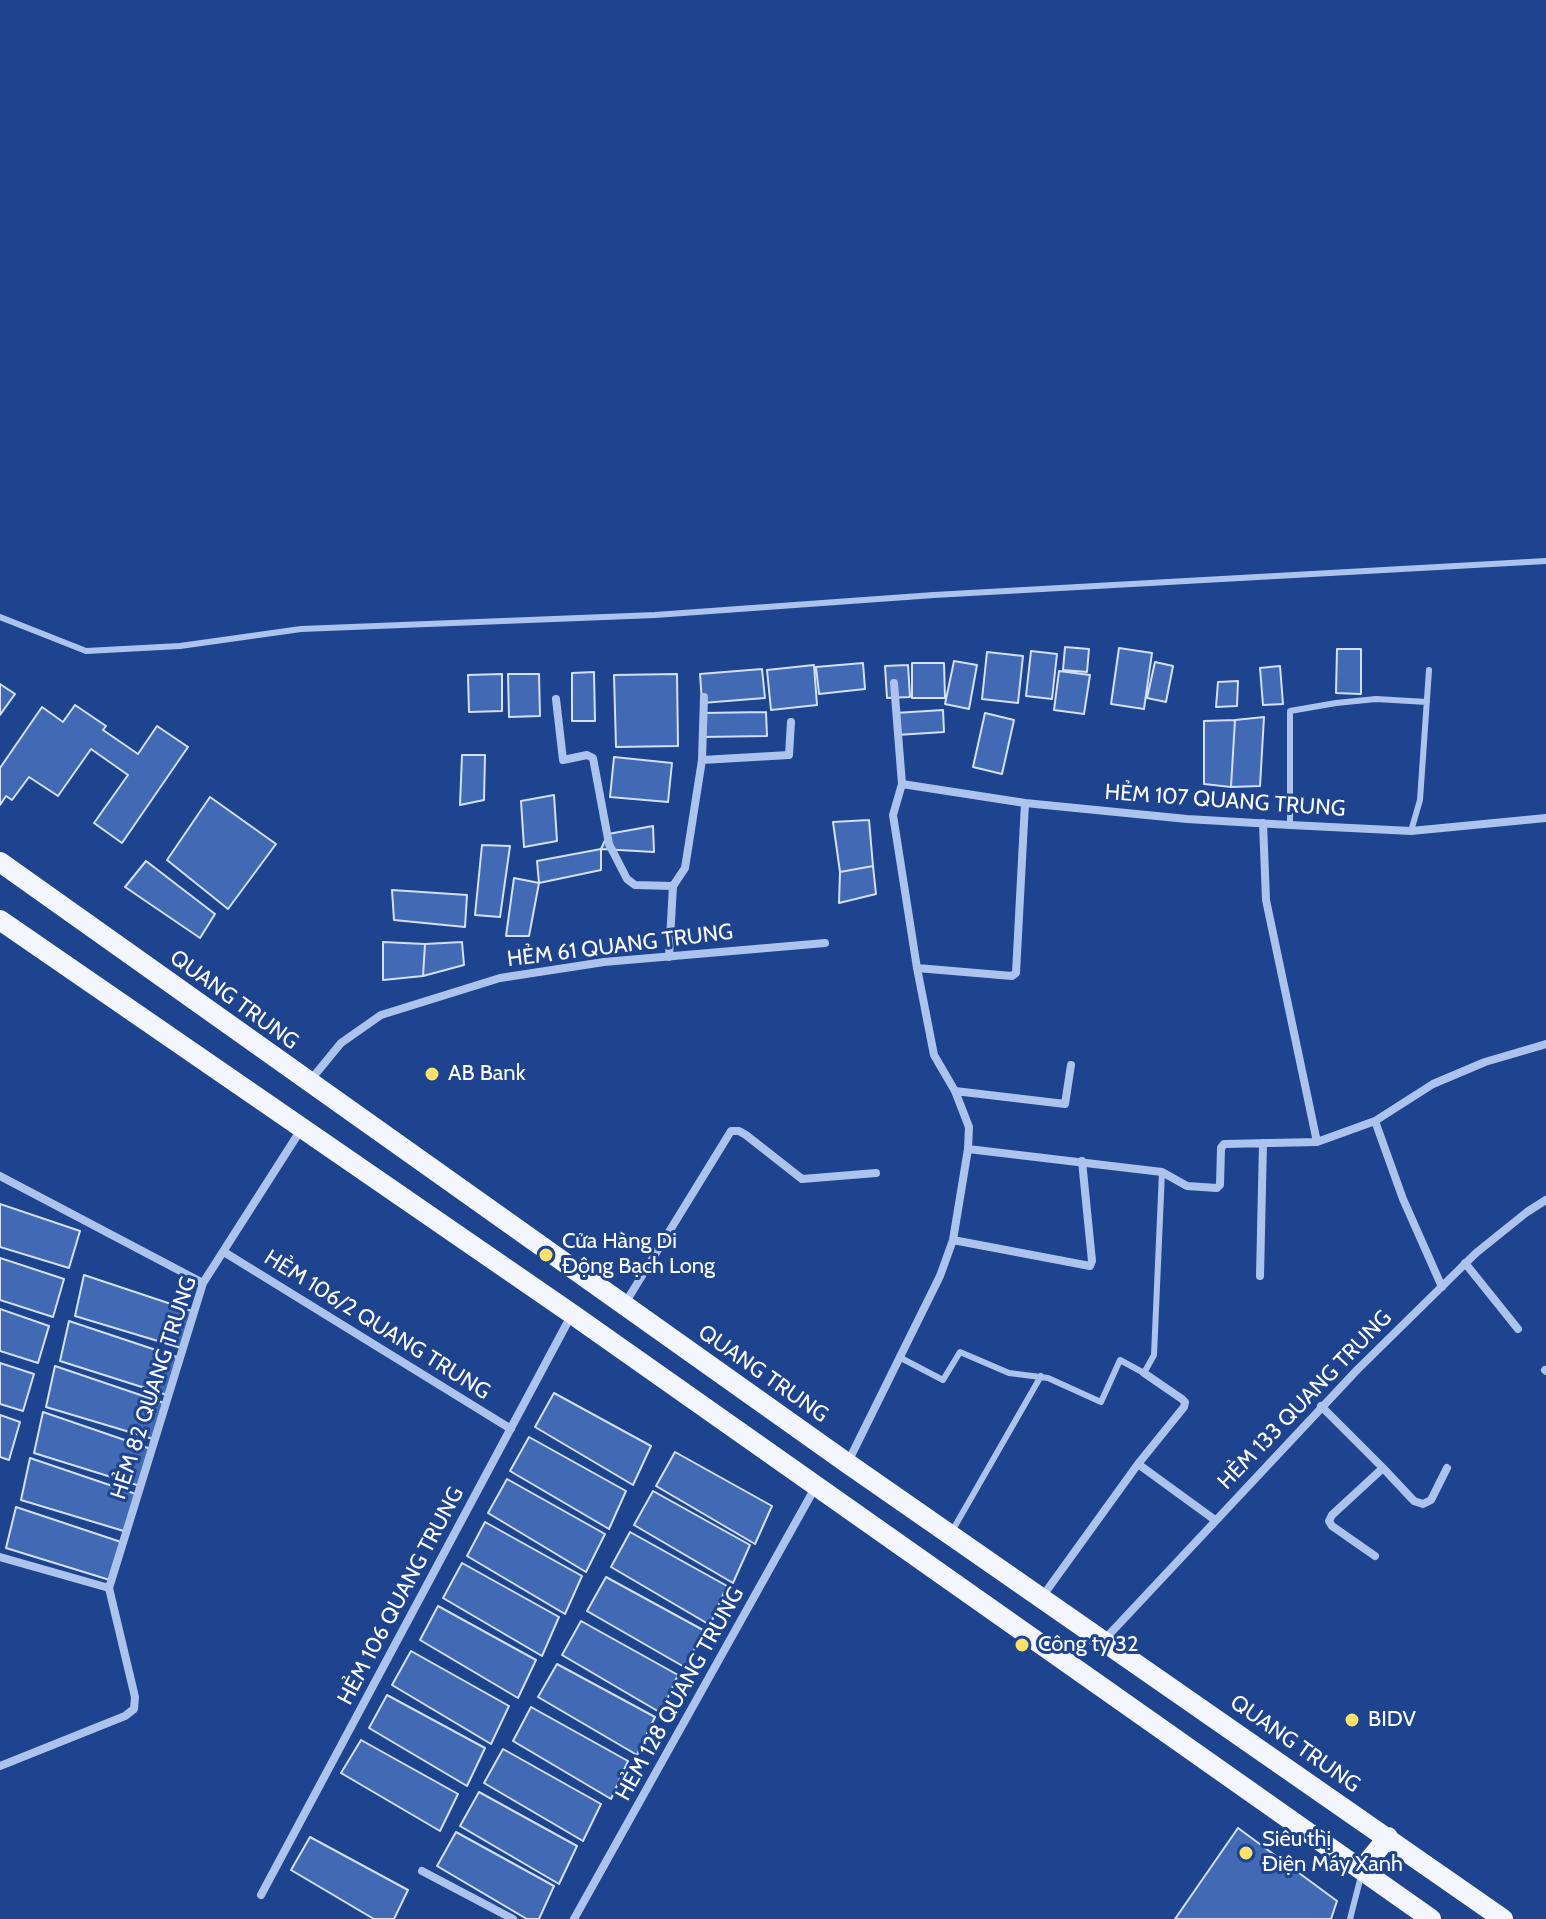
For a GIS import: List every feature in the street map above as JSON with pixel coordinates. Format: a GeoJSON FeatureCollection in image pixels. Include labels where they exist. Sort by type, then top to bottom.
{"type":"FeatureCollection","features":[{"type":"Feature","properties":{"kind":"main road","name":"QUANG TRUNG"},"geometry":{"type":"LineString","coordinates":[[0,862],[847,1463],[1503,1919]]}},
{"type":"Feature","properties":{"kind":"main road"},"geometry":{"type":"LineString","coordinates":[[0,920],[303,1126],[1431,1919]]}},
{"type":"Feature","properties":{"kind":"main road"},"geometry":{"type":"LineString","coordinates":[[1362,1869],[1388,1837]]}},
{"type":"Feature","properties":{"kind":"street"},"geometry":{"type":"LineString","coordinates":[[847,1463],[940,1276],[953,1240],[968,1149],[969,1127],[955,1091],[934,1055],[917,968],[893,815],[902,784],[894,683]]}},
{"type":"Feature","properties":{"kind":"street"},"geometry":{"type":"LineString","coordinates":[[669,957],[673,886],[685,868],[702,760],[704,697]]}},
{"type":"Feature","properties":{"kind":"street"},"geometry":{"type":"LineString","coordinates":[[556,699],[563,760],[587,755],[593,758],[609,844],[627,879],[635,885],[673,886]]}},
{"type":"Feature","properties":{"kind":"street"},"geometry":{"type":"LineString","coordinates":[[702,760],[789,755],[791,722]]}},
{"type":"Feature","properties":{"kind":"street","name":"HẺM 107 QUANG TRUNG"},"geometry":{"type":"LineString","coordinates":[[902,784],[1025,803],[1187,819],[1290,825],[1411,831],[1546,818]]}},
{"type":"Feature","properties":{"kind":"street"},"geometry":{"type":"LineString","coordinates":[[917,968],[1012,976],[1016,973],[1025,803]]}},
{"type":"Feature","properties":{"kind":"street"},"geometry":{"type":"LineString","coordinates":[[1263,823],[1266,900],[1317,1142]]}},
{"type":"Feature","properties":{"kind":"street","name":"HẺM 61 QUANG TRUNG"},"geometry":{"type":"LineString","coordinates":[[308,1082],[341,1043],[381,1015],[500,978],[604,962],[825,943]]}},
{"type":"Feature","properties":{"kind":"street"},"geometry":{"type":"LineString","coordinates":[[968,1149],[1162,1172],[1187,1186],[1217,1188],[1220,1185],[1221,1148],[1224,1144],[1317,1142],[1375,1121],[1433,1084],[1485,1062],[1546,1044]]}},
{"type":"Feature","properties":{"kind":"street"},"geometry":{"type":"LineString","coordinates":[[955,1091],[1065,1104],[1071,1065]]}},
{"type":"Feature","properties":{"kind":"street"},"geometry":{"type":"LineString","coordinates":[[1375,1121],[1403,1199],[1442,1287]]}},
{"type":"Feature","properties":{"kind":"street","name":"HẺM 82 QUANG TRUNG"},"geometry":{"type":"LineString","coordinates":[[109,1588],[203,1283],[303,1126]]}},
{"type":"Feature","properties":{"kind":"street"},"geometry":{"type":"LineString","coordinates":[[624,1305],[731,1131],[746,1135],[802,1179],[876,1173]]}},
{"type":"Feature","properties":{"kind":"street"},"geometry":{"type":"LineString","coordinates":[[1260,1276],[1263,1143]]}},
{"type":"Feature","properties":{"kind":"street"},"geometry":{"type":"LineString","coordinates":[[953,1240],[1090,1266],[1082,1161]]}},
{"type":"Feature","properties":{"kind":"street"},"geometry":{"type":"LineString","coordinates":[[0,1176],[203,1283]]}},
{"type":"Feature","properties":{"kind":"street","name":"HẺM 133 QUANG TRUNG"},"geometry":{"type":"LineString","coordinates":[[1103,1640],[1321,1406],[1465,1263],[1546,1200]]}},
{"type":"Feature","properties":{"kind":"street","name":"HẺM 106/2 QUANG TRUNG"},"geometry":{"type":"LineString","coordinates":[[224,1252],[511,1429]]}},
{"type":"Feature","properties":{"kind":"street"},"geometry":{"type":"LineString","coordinates":[[1465,1263],[1518,1329]]}},
{"type":"Feature","properties":{"kind":"street","name":"HẺM 106 QUANG TRUNG"},"geometry":{"type":"LineString","coordinates":[[261,1895],[572,1314]]}},
{"type":"Feature","properties":{"kind":"street"},"geometry":{"type":"LineString","coordinates":[[1041,1598],[1138,1464],[1184,1407],[1185,1402],[1144,1373]]}},
{"type":"Feature","properties":{"kind":"street"},"geometry":{"type":"LineString","coordinates":[[1321,1406],[1414,1501],[1423,1504],[1431,1500],[1447,1468]]}},
{"type":"Feature","properties":{"kind":"street"},"geometry":{"type":"LineString","coordinates":[[1138,1464],[1215,1520]]}},
{"type":"Feature","properties":{"kind":"street"},"geometry":{"type":"LineString","coordinates":[[1375,1556],[1329,1521],[1383,1468]]}},
{"type":"Feature","properties":{"kind":"street","name":"HẺM 128 QUANG TRUNG"},"geometry":{"type":"LineString","coordinates":[[574,1919],[817,1486]]}},
{"type":"Feature","properties":{"kind":"street"},"geometry":{"type":"LineString","coordinates":[[0,1557],[109,1588],[135,1697],[134,1709],[125,1716],[0,1766]]}},
{"type":"Feature","properties":{"kind":"street"},"geometry":{"type":"LineString","coordinates":[[422,1871],[513,1919]]}},
{"type":"Feature","properties":{"kind":"lane"},"geometry":{"type":"LineString","coordinates":[[0,617],[86,651],[180,646],[301,629],[655,615],[934,595],[1546,561]]}},
{"type":"Feature","properties":{"kind":"lane"},"geometry":{"type":"LineString","coordinates":[[1411,831],[1420,800],[1429,670]]}},
{"type":"Feature","properties":{"kind":"lane"},"geometry":{"type":"LineString","coordinates":[[1290,825],[1290,711],[1376,699],[1427,702]]}},
{"type":"Feature","properties":{"kind":"lane"},"geometry":{"type":"LineString","coordinates":[[899,1357],[943,1380],[960,1352],[1009,1373],[1041,1376],[1101,1402],[1120,1360],[1144,1373],[1154,1355],[1162,1172]]}},
{"type":"Feature","properties":{"kind":"lane"},"geometry":{"type":"LineString","coordinates":[[950,1535],[1041,1376]]}},
{"type":"Feature","properties":{"kind":"lane"},"geometry":{"type":"LineString","coordinates":[[1350,1919],[1362,1869]]}},
{"type":"Feature","properties":{"kind":"building"},"geometry":{"type":"Polygon","coordinates":[[[1065,647],[1089,649],[1087,672],[1063,670],[1065,647]]]}},
{"type":"Feature","properties":{"kind":"building"},"geometry":{"type":"Polygon","coordinates":[[[1119,648],[1152,653],[1144,709],[1111,704],[1119,648]]]}},
{"type":"Feature","properties":{"kind":"building"},"geometry":{"type":"Polygon","coordinates":[[[1337,649],[1361,649],[1361,694],[1336,693],[1337,649]]]}},
{"type":"Feature","properties":{"kind":"building"},"geometry":{"type":"Polygon","coordinates":[[[1031,651],[1057,654],[1052,699],[1026,696],[1031,651]]]}},
{"type":"Feature","properties":{"kind":"building"},"geometry":{"type":"Polygon","coordinates":[[[987,652],[1023,656],[1018,703],[982,699],[987,652]]]}},
{"type":"Feature","properties":{"kind":"building"},"geometry":{"type":"Polygon","coordinates":[[[954,661],[977,665],[969,709],[945,704],[954,661]]]}},
{"type":"Feature","properties":{"kind":"building"},"geometry":{"type":"Polygon","coordinates":[[[1155,662],[1173,666],[1166,702],[1147,698],[1155,662]]]}},
{"type":"Feature","properties":{"kind":"building"},"geometry":{"type":"Polygon","coordinates":[[[863,663],[865,689],[819,694],[816,667],[863,663]]]}},
{"type":"Feature","properties":{"kind":"building"},"geometry":{"type":"Polygon","coordinates":[[[912,663],[944,663],[945,698],[912,698],[912,663]]]}},
{"type":"Feature","properties":{"kind":"building"},"geometry":{"type":"Polygon","coordinates":[[[814,665],[817,705],[771,710],[767,670],[814,665]]]}},
{"type":"Feature","properties":{"kind":"building"},"geometry":{"type":"Polygon","coordinates":[[[908,665],[910,697],[887,698],[885,666],[908,665]]]}},
{"type":"Feature","properties":{"kind":"building"},"geometry":{"type":"Polygon","coordinates":[[[1280,666],[1283,704],[1263,705],[1260,668],[1280,666]]]}},
{"type":"Feature","properties":{"kind":"building"},"geometry":{"type":"Polygon","coordinates":[[[762,669],[765,698],[702,703],[700,674],[762,669]]]}},
{"type":"Feature","properties":{"kind":"building"},"geometry":{"type":"Polygon","coordinates":[[[1059,671],[1090,675],[1084,714],[1054,710],[1059,671]]]}},
{"type":"Feature","properties":{"kind":"building"},"geometry":{"type":"Polygon","coordinates":[[[594,672],[595,721],[572,721],[572,673],[594,672]]]}},
{"type":"Feature","properties":{"kind":"building"},"geometry":{"type":"Polygon","coordinates":[[[502,674],[502,711],[469,712],[468,675],[502,674]]]}},
{"type":"Feature","properties":{"kind":"building"},"geometry":{"type":"Polygon","coordinates":[[[508,674],[539,674],[540,716],[509,717],[508,674]]]}},
{"type":"Feature","properties":{"kind":"building"},"geometry":{"type":"Polygon","coordinates":[[[677,674],[678,746],[616,747],[614,675],[677,674]]]}},
{"type":"Feature","properties":{"kind":"building"},"geometry":{"type":"Polygon","coordinates":[[[1238,681],[1237,706],[1216,707],[1218,682],[1238,681]]]}},
{"type":"Feature","properties":{"kind":"building"},"geometry":{"type":"Polygon","coordinates":[[[0,684],[15,694],[0,715],[0,684]]]}},
{"type":"Feature","properties":{"kind":"building"},"geometry":{"type":"Polygon","coordinates":[[[75,705],[106,726],[103,730],[138,754],[157,726],[188,747],[122,843],[94,823],[128,775],[91,749],[58,796],[29,777],[12,800],[6,796],[0,805],[0,768],[42,707],[63,722],[75,705]]]}},
{"type":"Feature","properties":{"kind":"building"},"geometry":{"type":"Polygon","coordinates":[[[943,710],[944,732],[897,735],[895,713],[943,710]]]}},
{"type":"Feature","properties":{"kind":"building"},"geometry":{"type":"Polygon","coordinates":[[[766,712],[767,736],[702,737],[702,713],[766,712]]]}},
{"type":"Feature","properties":{"kind":"building"},"geometry":{"type":"Polygon","coordinates":[[[985,713],[1014,720],[1002,774],[973,767],[985,713]]]}},
{"type":"Feature","properties":{"kind":"building"},"geometry":{"type":"Polygon","coordinates":[[[1264,717],[1260,786],[1231,787],[1235,720],[1264,717]]]}},
{"type":"Feature","properties":{"kind":"building"},"geometry":{"type":"Polygon","coordinates":[[[1235,720],[1231,787],[1204,784],[1204,721],[1235,720]]]}},
{"type":"Feature","properties":{"kind":"building"},"geometry":{"type":"Polygon","coordinates":[[[462,755],[485,755],[484,800],[460,805],[462,755]]]}},
{"type":"Feature","properties":{"kind":"building"},"geometry":{"type":"Polygon","coordinates":[[[614,757],[672,763],[668,802],[610,797],[614,757]]]}},
{"type":"Feature","properties":{"kind":"building"},"geometry":{"type":"Polygon","coordinates":[[[554,795],[557,841],[524,847],[521,801],[554,795]]]}},
{"type":"Feature","properties":{"kind":"building"},"geometry":{"type":"Polygon","coordinates":[[[210,797],[276,844],[228,909],[167,860],[210,797]]]}},
{"type":"Feature","properties":{"kind":"building"},"geometry":{"type":"Polygon","coordinates":[[[869,820],[873,866],[840,872],[833,822],[869,820]]]}},
{"type":"Feature","properties":{"kind":"building"},"geometry":{"type":"Polygon","coordinates":[[[653,826],[654,852],[601,849],[608,834],[653,826]]]}},
{"type":"Feature","properties":{"kind":"building"},"geometry":{"type":"Polygon","coordinates":[[[482,845],[510,846],[500,917],[475,915],[482,845]]]}},
{"type":"Feature","properties":{"kind":"building"},"geometry":{"type":"Polygon","coordinates":[[[601,849],[601,870],[539,883],[537,861],[601,849]]]}},
{"type":"Feature","properties":{"kind":"building"},"geometry":{"type":"Polygon","coordinates":[[[146,861],[215,914],[200,938],[125,887],[146,861]]]}},
{"type":"Feature","properties":{"kind":"building"},"geometry":{"type":"Polygon","coordinates":[[[873,866],[876,894],[839,903],[840,872],[873,866]]]}},
{"type":"Feature","properties":{"kind":"building"},"geometry":{"type":"Polygon","coordinates":[[[514,878],[539,883],[529,936],[506,936],[514,878]]]}},
{"type":"Feature","properties":{"kind":"building"},"geometry":{"type":"Polygon","coordinates":[[[392,890],[467,895],[465,927],[394,920],[392,890]]]}},
{"type":"Feature","properties":{"kind":"building"},"geometry":{"type":"Polygon","coordinates":[[[383,942],[425,944],[423,976],[383,980],[383,942]]]}},
{"type":"Feature","properties":{"kind":"building"},"geometry":{"type":"Polygon","coordinates":[[[462,942],[464,965],[423,976],[425,944],[462,942]]]}},
{"type":"Feature","properties":{"kind":"building"},"geometry":{"type":"Polygon","coordinates":[[[0,1204],[80,1231],[69,1268],[0,1247],[0,1204]]]}},
{"type":"Feature","properties":{"kind":"building"},"geometry":{"type":"Polygon","coordinates":[[[0,1258],[64,1279],[53,1317],[0,1300],[0,1258]]]}},
{"type":"Feature","properties":{"kind":"building"},"geometry":{"type":"Polygon","coordinates":[[[84,1275],[192,1311],[181,1348],[75,1316],[84,1275]]]}},
{"type":"Feature","properties":{"kind":"building"},"geometry":{"type":"Polygon","coordinates":[[[0,1309],[49,1326],[38,1363],[0,1351],[0,1309]]]}},
{"type":"Feature","properties":{"kind":"building"},"geometry":{"type":"Polygon","coordinates":[[[69,1321],[177,1357],[167,1395],[60,1361],[69,1321]]]}},
{"type":"Feature","properties":{"kind":"building"},"geometry":{"type":"Polygon","coordinates":[[[0,1363],[34,1374],[23,1411],[0,1404],[0,1363]]]}},
{"type":"Feature","properties":{"kind":"building"},"geometry":{"type":"Polygon","coordinates":[[[55,1366],[164,1403],[153,1439],[46,1407],[55,1366]]]}},
{"type":"Feature","properties":{"kind":"building"},"geometry":{"type":"Polygon","coordinates":[[[554,1393],[651,1446],[633,1485],[535,1427],[554,1393]]]}},
{"type":"Feature","properties":{"kind":"building"},"geometry":{"type":"Polygon","coordinates":[[[43,1412],[151,1449],[140,1486],[34,1453],[43,1412]]]}},
{"type":"Feature","properties":{"kind":"building"},"geometry":{"type":"Polygon","coordinates":[[[0,1415],[20,1422],[9,1460],[0,1457],[0,1415]]]}},
{"type":"Feature","properties":{"kind":"building"},"geometry":{"type":"Polygon","coordinates":[[[529,1437],[626,1491],[609,1529],[510,1471],[529,1437]]]}},
{"type":"Feature","properties":{"kind":"building"},"geometry":{"type":"Polygon","coordinates":[[[675,1452],[772,1506],[755,1544],[656,1486],[675,1452]]]}},
{"type":"Feature","properties":{"kind":"building"},"geometry":{"type":"Polygon","coordinates":[[[30,1458],[139,1495],[127,1532],[21,1500],[30,1458]]]}},
{"type":"Feature","properties":{"kind":"building"},"geometry":{"type":"Polygon","coordinates":[[[507,1479],[605,1534],[586,1572],[488,1513],[507,1479]]]}},
{"type":"Feature","properties":{"kind":"building"},"geometry":{"type":"Polygon","coordinates":[[[653,1491],[750,1545],[733,1583],[634,1525],[653,1491]]]}},
{"type":"Feature","properties":{"kind":"building"},"geometry":{"type":"Polygon","coordinates":[[[16,1507],[124,1543],[113,1581],[6,1548],[16,1507]]]}},
{"type":"Feature","properties":{"kind":"building"},"geometry":{"type":"Polygon","coordinates":[[[485,1522],[582,1576],[565,1614],[467,1556],[485,1522]]]}},
{"type":"Feature","properties":{"kind":"building"},"geometry":{"type":"Polygon","coordinates":[[[630,1532],[727,1586],[710,1625],[611,1567],[630,1532]]]}},
{"type":"Feature","properties":{"kind":"building"},"geometry":{"type":"Polygon","coordinates":[[[462,1563],[559,1617],[542,1656],[443,1598],[462,1563]]]}},
{"type":"Feature","properties":{"kind":"building"},"geometry":{"type":"Polygon","coordinates":[[[606,1577],[703,1630],[686,1668],[587,1611],[606,1577]]]}},
{"type":"Feature","properties":{"kind":"building"},"geometry":{"type":"Polygon","coordinates":[[[438,1606],[536,1660],[518,1698],[420,1640],[438,1606]]]}},
{"type":"Feature","properties":{"kind":"building"},"geometry":{"type":"Polygon","coordinates":[[[581,1621],[678,1675],[661,1713],[562,1655],[581,1621]]]}},
{"type":"Feature","properties":{"kind":"building"},"geometry":{"type":"Polygon","coordinates":[[[411,1651],[509,1706],[491,1744],[392,1685],[411,1651]]]}},
{"type":"Feature","properties":{"kind":"building"},"geometry":{"type":"Polygon","coordinates":[[[557,1664],[655,1717],[637,1755],[538,1697],[557,1664]]]}},
{"type":"Feature","properties":{"kind":"building"},"geometry":{"type":"Polygon","coordinates":[[[387,1695],[485,1748],[467,1786],[369,1728],[387,1695]]]}},
{"type":"Feature","properties":{"kind":"building"},"geometry":{"type":"Polygon","coordinates":[[[531,1707],[628,1761],[611,1799],[513,1741],[531,1707]]]}},
{"type":"Feature","properties":{"kind":"building"},"geometry":{"type":"Polygon","coordinates":[[[361,1740],[458,1794],[440,1831],[341,1773],[361,1740]]]}},
{"type":"Feature","properties":{"kind":"building"},"geometry":{"type":"Polygon","coordinates":[[[503,1749],[601,1804],[583,1841],[484,1783],[503,1749]]]}},
{"type":"Feature","properties":{"kind":"building"},"geometry":{"type":"Polygon","coordinates":[[[479,1792],[577,1846],[559,1884],[460,1826],[479,1792]]]}},
{"type":"Feature","properties":{"kind":"building","name":"Siêu thị Điện Máy Xanh"},"geometry":{"type":"Polygon","coordinates":[[[1238,1828],[1337,1901],[1331,1919],[1175,1919],[1238,1828]]]}},
{"type":"Feature","properties":{"kind":"building"},"geometry":{"type":"Polygon","coordinates":[[[456,1832],[554,1886],[539,1919],[527,1919],[437,1866],[456,1832]]]}},
{"type":"Feature","properties":{"kind":"building"},"geometry":{"type":"Polygon","coordinates":[[[310,1837],[408,1890],[394,1919],[374,1919],[291,1870],[310,1837]]]}},
{"type":"Feature","properties":{"kind":"place","name":"AB Bank"},"geometry":{"type":"Point","coordinates":[432,1074]}},
{"type":"Feature","properties":{"kind":"place","name":"Cửa Hàng Di Động Bạch Long"},"geometry":{"type":"Point","coordinates":[546,1255]}},
{"type":"Feature","properties":{"kind":"place","name":"Công ty 32"},"geometry":{"type":"Point","coordinates":[1022,1645]}},
{"type":"Feature","properties":{"kind":"place","name":"BIDV"},"geometry":{"type":"Point","coordinates":[1352,1720]}},
{"type":"Feature","properties":{"kind":"place","name":"Siêu thị Điện Máy Xanh"},"geometry":{"type":"Point","coordinates":[1246,1853]}}]}
